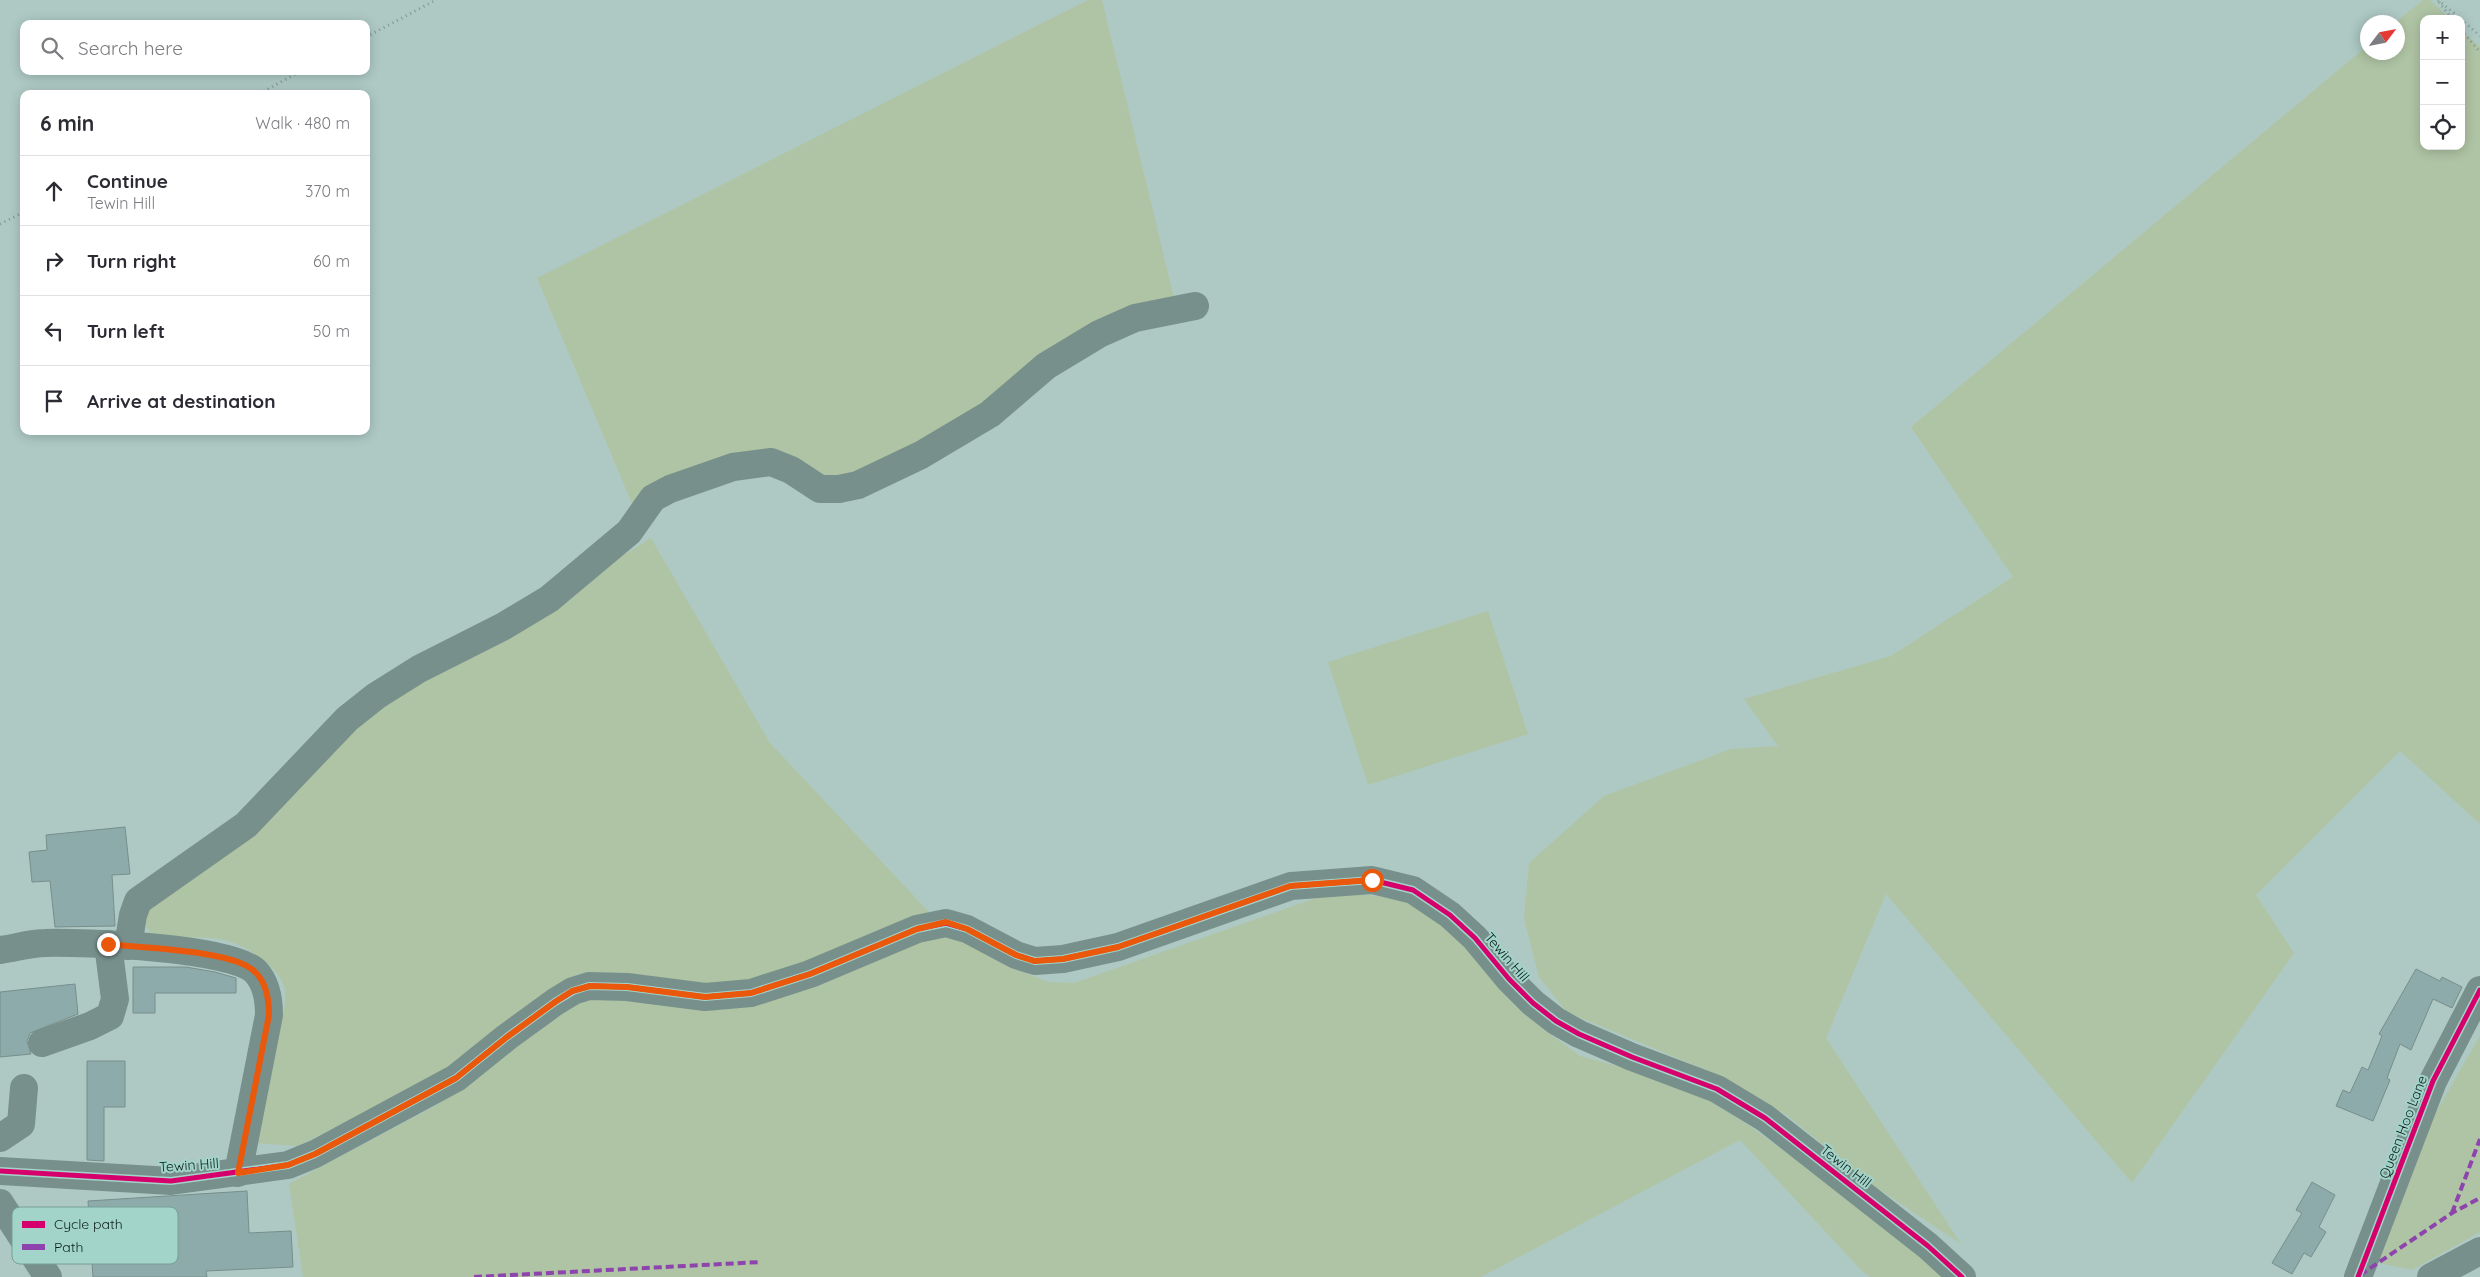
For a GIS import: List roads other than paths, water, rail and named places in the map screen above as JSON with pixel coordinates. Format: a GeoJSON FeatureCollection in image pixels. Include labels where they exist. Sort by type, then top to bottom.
{"type":"FeatureCollection","features":[{"type":"Feature","properties":{"kind":"street"},"geometry":{"type":"LineString","coordinates":[[42,1043],[90,1026],[110,1016],[115,999],[118,945],[138,901],[246,825],[347,719],[376,696],[419,669],[504,626],[549,599],[629,532],[653,498],[670,489],[733,467],[771,462],[791,470],[820,489],[839,490],[858,486],[921,455],[990,414],[1046,366],[1099,334],[1134,318],[1195,306]]}},
{"type":"Feature","properties":{"kind":"street","name":"Tewin Hill"},"geometry":{"type":"LineString","coordinates":[[0,1171],[171,1180],[238,1173],[288,1165],[315,1154],[456,1078],[555,1002],[572,991],[590,986],[627,987],[705,997],[751,993],[810,974],[917,929],[946,922],[967,929],[1016,955],[1034,961],[1063,959],[1118,947],[1290,886],[1372,880],[1413,890],[1450,915],[1475,938],[1509,979],[1533,1003],[1556,1021],[1579,1034],[1623,1053],[1717,1089],[1765,1118],[1928,1246],[1962,1277]]}},
{"type":"Feature","properties":{"kind":"street"},"geometry":{"type":"LineString","coordinates":[[0,950],[43,943],[118,945],[222,956],[246,965],[256,972],[264,984],[268,998],[269,1015],[238,1173]]}},
{"type":"Feature","properties":{"kind":"street","name":"Queen Hoo Lane"},"geometry":{"type":"LineString","coordinates":[[2358,1277],[2433,1080],[2480,990]]}},
{"type":"Feature","properties":{"kind":"street"},"geometry":{"type":"LineString","coordinates":[[0,1138],[21,1124],[24,1088]]}},
{"type":"Feature","properties":{"kind":"street"},"geometry":{"type":"LineString","coordinates":[[0,1204],[12,1222]]}},
{"type":"Feature","properties":{"kind":"street"},"geometry":{"type":"LineString","coordinates":[[2431,1277],[2480,1252]]}},
{"type":"Feature","properties":{"kind":"street"},"geometry":{"type":"LineString","coordinates":[[39,1264],[48,1277]]}}]}
